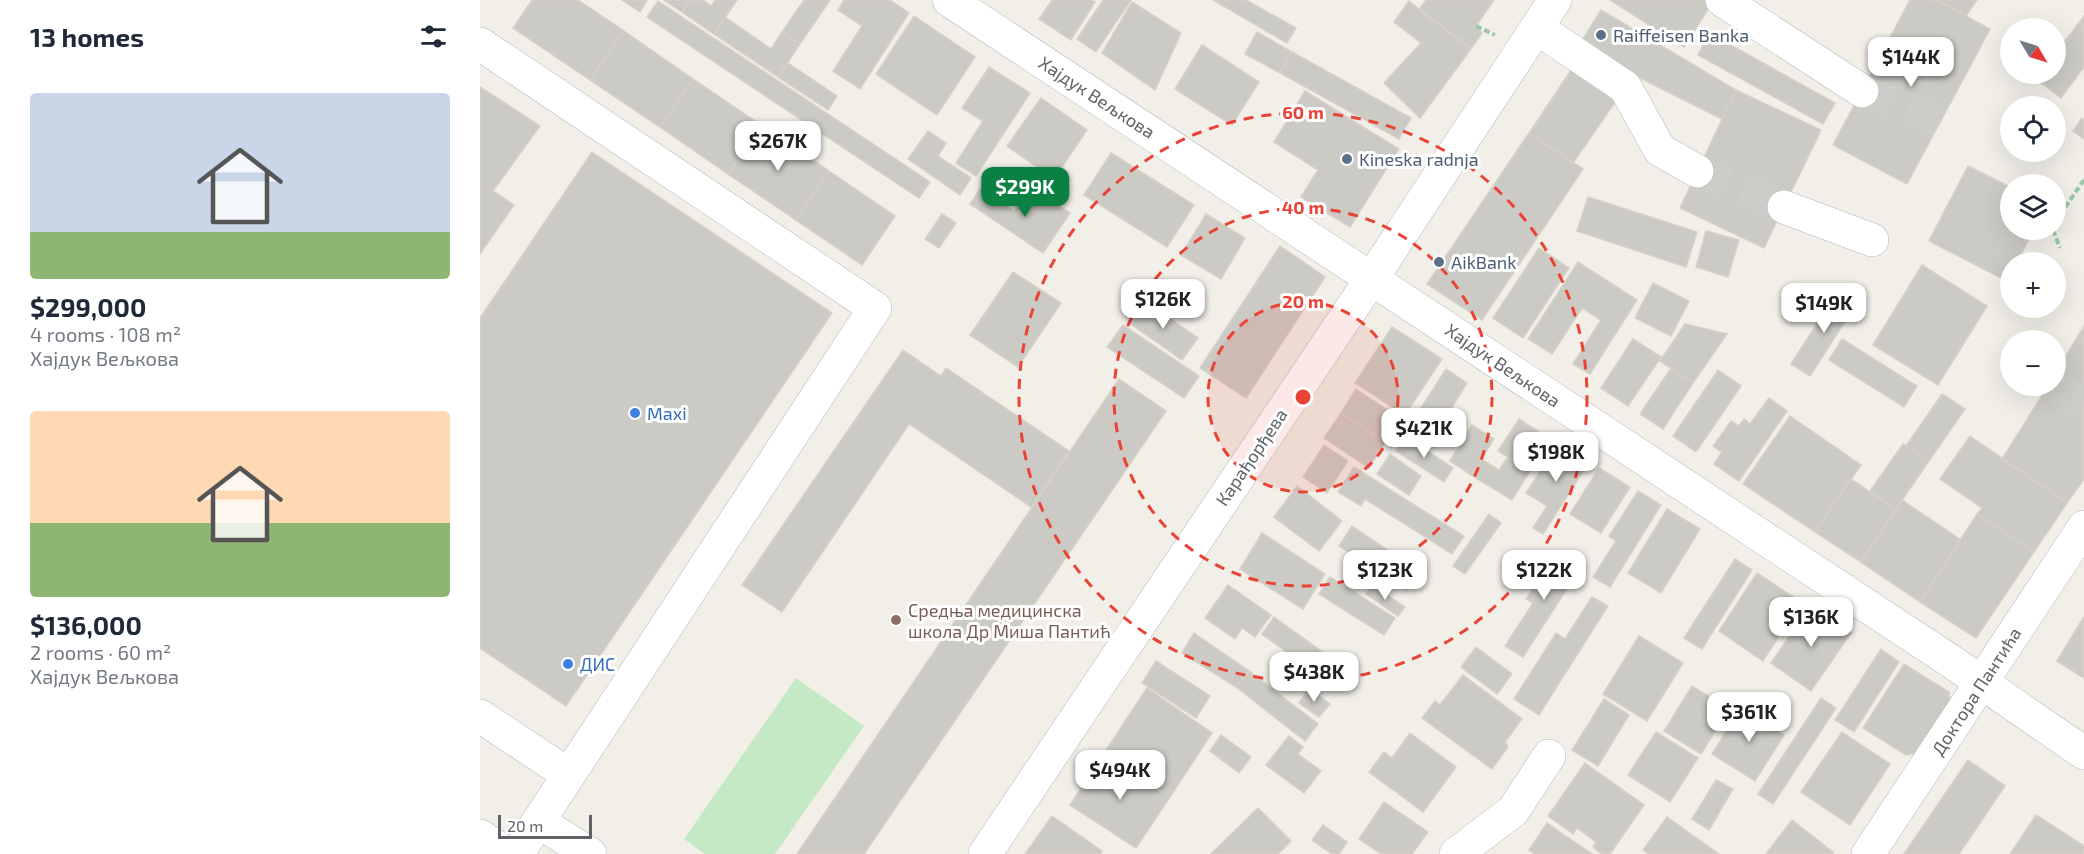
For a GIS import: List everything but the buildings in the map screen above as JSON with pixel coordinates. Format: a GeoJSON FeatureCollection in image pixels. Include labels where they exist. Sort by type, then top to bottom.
{"type":"FeatureCollection","features":[{"type":"Feature","properties":{"kind":"street","name":"Хајдук Вељкова"},"geometry":{"type":"LineString","coordinates":[[949,0],[1982,682],[2084,753]]}},
{"type":"Feature","properties":{"kind":"street","name":"Карађорђева"},"geometry":{"type":"LineString","coordinates":[[986,854],[1372,278],[1555,0]]}},
{"type":"Feature","properties":{"kind":"street"},"geometry":{"type":"LineString","coordinates":[[1722,0],[1862,91]]}},
{"type":"Feature","properties":{"kind":"street"},"geometry":{"type":"LineString","coordinates":[[1537,28],[1625,87],[1660,150],[1697,171]]}},
{"type":"Feature","properties":{"kind":"street"},"geometry":{"type":"LineString","coordinates":[[480,44],[875,308],[517,854]]}},
{"type":"Feature","properties":{"kind":"street"},"geometry":{"type":"LineString","coordinates":[[1784,207],[1872,240]]}},
{"type":"Feature","properties":{"kind":"street","name":"Доктора Пантића"},"geometry":{"type":"LineString","coordinates":[[1868,854],[2084,527]]}},
{"type":"Feature","properties":{"kind":"street"},"geometry":{"type":"LineString","coordinates":[[480,716],[569,775]]}},
{"type":"Feature","properties":{"kind":"street"},"geometry":{"type":"LineString","coordinates":[[1456,854],[1513,811],[1549,756]]}},
{"type":"Feature","properties":{"kind":"street"},"geometry":{"type":"LineString","coordinates":[[539,822],[590,854]]}},
{"type":"Feature","properties":{"kind":"street"},"geometry":{"type":"LineString","coordinates":[[480,836],[507,854]]}},
{"type":"Feature","properties":{"kind":"path"},"geometry":{"type":"LineString","coordinates":[[2066,206],[2084,180]]}},
{"type":"Feature","properties":{"kind":"path"},"geometry":{"type":"LineString","coordinates":[[2057,240],[2060,248]]}},
{"type":"Feature","properties":{"kind":"green space"},"geometry":{"type":"Polygon","coordinates":[[[796,678],[864,726],[775,854],[705,854],[684,839],[796,678]]]}},
{"type":"Feature","properties":{"kind":"tunnel"},"geometry":{"type":"LineString","coordinates":[[1862,91],[1939,121]]}},
{"type":"Feature","properties":{"kind":"tunnel"},"geometry":{"type":"LineString","coordinates":[[1697,171],[1784,207]]}},
{"type":"Feature","properties":{"kind":"tunnel"},"geometry":{"type":"LineString","coordinates":[[2066,392],[2084,403]]}},
{"type":"Feature","properties":{"kind":"place","name":"Raiffeisen Banka"},"geometry":{"type":"Point","coordinates":[1601,35]}},
{"type":"Feature","properties":{"kind":"place","name":"Kineska radnja"},"geometry":{"type":"Point","coordinates":[1347,159]}},
{"type":"Feature","properties":{"kind":"place","name":"AikBank"},"geometry":{"type":"Point","coordinates":[1439,262]}},
{"type":"Feature","properties":{"kind":"place","name":"Maxi"},"geometry":{"type":"Point","coordinates":[635,413]}},
{"type":"Feature","properties":{"kind":"place","name":"Средња медицинска школа Др Миша Пантић"},"geometry":{"type":"Point","coordinates":[896,620]}},
{"type":"Feature","properties":{"kind":"place","name":"ДИС"},"geometry":{"type":"Point","coordinates":[568,664]}}]}
